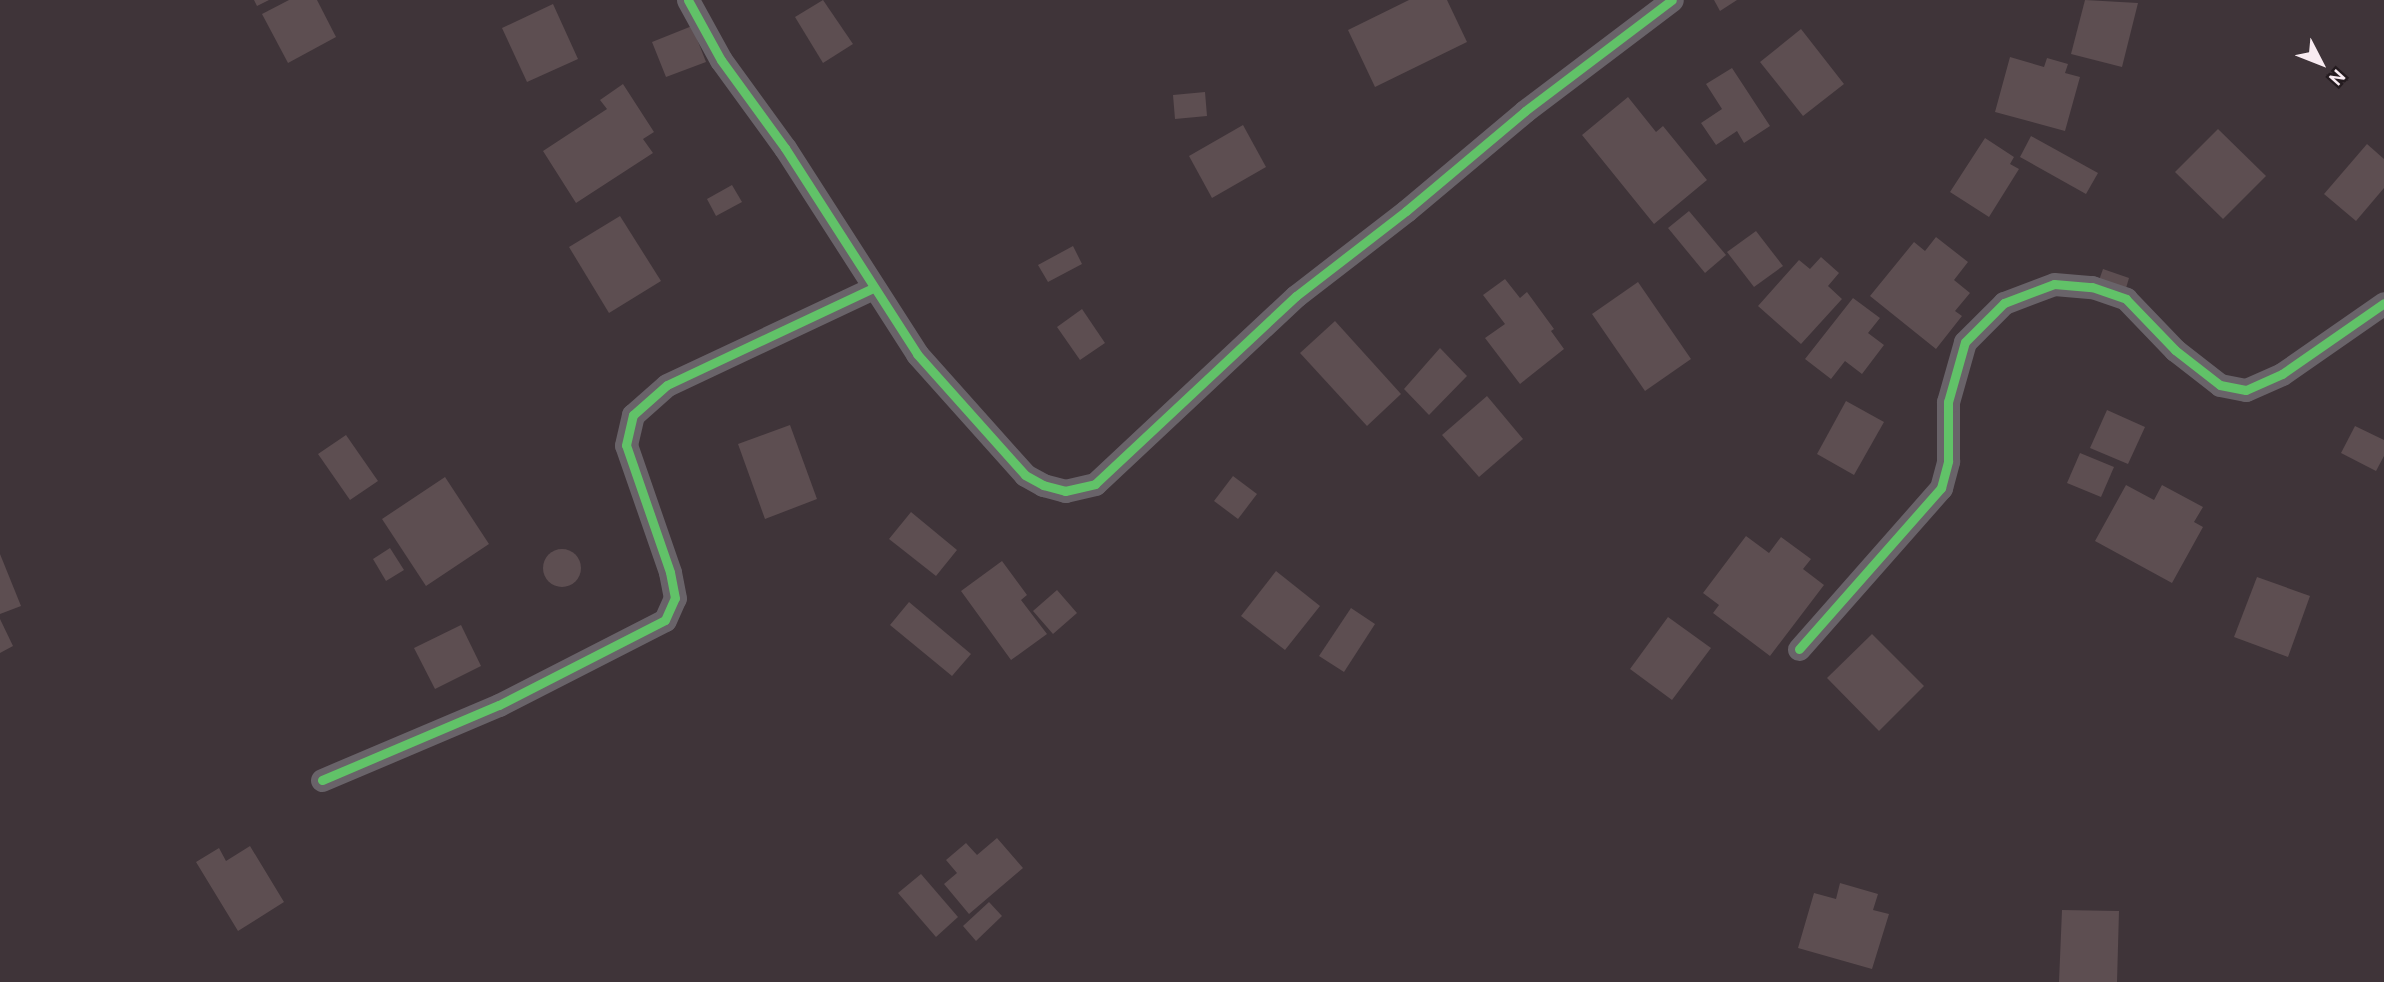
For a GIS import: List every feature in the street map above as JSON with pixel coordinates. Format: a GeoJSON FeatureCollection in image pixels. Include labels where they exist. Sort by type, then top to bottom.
{"type":"FeatureCollection","features":[{"type":"Feature","properties":{"kind":"street"},"geometry":{"type":"LineString","coordinates":[[688,0],[721,60],[785,148],[917,354],[1025,475],[1043,485],[1065,491],[1095,484],[1296,296],[1406,211],[1525,111],[1672,0]]}},
{"type":"Feature","properties":{"kind":"street"},"geometry":{"type":"LineString","coordinates":[[1799,649],[1941,488],[1948,461],[1948,402],[1965,342],[2004,303],[2054,284],[2092,287],[2126,299],[2175,350],[2220,385],[2246,390],[2282,374],[2384,303]]}},
{"type":"Feature","properties":{"kind":"street"},"geometry":{"type":"LineString","coordinates":[[322,780],[499,705],[664,620],[675,598],[670,572],[626,445],[633,415],[667,385],[873,288]]}},
{"type":"Feature","properties":{"kind":"building"},"geometry":{"type":"Polygon","coordinates":[[[254,0],[269,0],[257,6],[254,0]]]}},
{"type":"Feature","properties":{"kind":"building"},"geometry":{"type":"Polygon","coordinates":[[[289,0],[317,0],[336,37],[288,63],[262,14],[289,0]]]}},
{"type":"Feature","properties":{"kind":"building"},"geometry":{"type":"Polygon","coordinates":[[[823,0],[853,44],[823,63],[795,17],[823,0]]]}},
{"type":"Feature","properties":{"kind":"building"},"geometry":{"type":"Polygon","coordinates":[[[1409,0],[1447,0],[1467,42],[1375,87],[1348,30],[1409,0]]]}},
{"type":"Feature","properties":{"kind":"building"},"geometry":{"type":"Polygon","coordinates":[[[1714,0],[1737,0],[1720,11],[1714,0]]]}},
{"type":"Feature","properties":{"kind":"building"},"geometry":{"type":"Polygon","coordinates":[[[2085,0],[2138,3],[2122,67],[2071,54],[2085,0]]]}},
{"type":"Feature","properties":{"kind":"building"},"geometry":{"type":"Polygon","coordinates":[[[553,4],[578,59],[527,82],[502,28],[553,4]]]}},
{"type":"Feature","properties":{"kind":"building"},"geometry":{"type":"Polygon","coordinates":[[[692,26],[706,62],[666,77],[652,42],[692,26]]]}},
{"type":"Feature","properties":{"kind":"building"},"geometry":{"type":"Polygon","coordinates":[[[1801,29],[1844,84],[1803,116],[1760,62],[1801,29]]]}},
{"type":"Feature","properties":{"kind":"building"},"geometry":{"type":"Polygon","coordinates":[[[2010,57],[2044,67],[2047,58],[2068,64],[2065,73],[2080,77],[2065,131],[1995,112],[2010,57]]]}},
{"type":"Feature","properties":{"kind":"building"},"geometry":{"type":"Polygon","coordinates":[[[1732,68],[1770,126],[1744,143],[1737,131],[1716,145],[1701,123],[1722,109],[1706,84],[1732,68]]]}},
{"type":"Feature","properties":{"kind":"building"},"geometry":{"type":"Polygon","coordinates":[[[623,84],[654,132],[643,139],[653,153],[576,203],[543,151],[607,109],[600,100],[623,84]]]}},
{"type":"Feature","properties":{"kind":"building"},"geometry":{"type":"Polygon","coordinates":[[[1205,92],[1207,116],[1175,119],[1173,95],[1205,92]]]}},
{"type":"Feature","properties":{"kind":"building"},"geometry":{"type":"Polygon","coordinates":[[[1628,97],[1656,132],[1663,126],[1707,180],[1654,224],[1582,135],[1628,97]]]}},
{"type":"Feature","properties":{"kind":"building"},"geometry":{"type":"Polygon","coordinates":[[[1243,125],[1266,167],[1212,198],[1189,156],[1243,125]]]}},
{"type":"Feature","properties":{"kind":"building"},"geometry":{"type":"Polygon","coordinates":[[[2218,129],[2266,176],[2223,219],[2175,172],[2218,129]]]}},
{"type":"Feature","properties":{"kind":"building"},"geometry":{"type":"Polygon","coordinates":[[[2031,136],[2098,173],[2086,194],[2020,157],[2031,136]]]}},
{"type":"Feature","properties":{"kind":"building"},"geometry":{"type":"Polygon","coordinates":[[[1985,138],[2014,157],[2010,164],[2019,169],[1989,217],[1950,192],[1985,138]]]}},
{"type":"Feature","properties":{"kind":"building"},"geometry":{"type":"Polygon","coordinates":[[[2367,144],[2384,159],[2384,188],[2356,221],[2324,194],[2367,144]]]}},
{"type":"Feature","properties":{"kind":"building"},"geometry":{"type":"Polygon","coordinates":[[[732,185],[742,202],[716,216],[707,199],[732,185]]]}},
{"type":"Feature","properties":{"kind":"building"},"geometry":{"type":"Polygon","coordinates":[[[1689,211],[1726,255],[1705,273],[1668,228],[1689,211]]]}},
{"type":"Feature","properties":{"kind":"building"},"geometry":{"type":"Polygon","coordinates":[[[620,216],[661,281],[609,313],[569,247],[620,216]]]}},
{"type":"Feature","properties":{"kind":"building"},"geometry":{"type":"Polygon","coordinates":[[[1756,231],[1783,266],[1754,287],[1727,252],[1756,231]]]}},
{"type":"Feature","properties":{"kind":"building"},"geometry":{"type":"Polygon","coordinates":[[[1936,237],[1968,262],[1954,280],[1970,293],[1955,311],[1962,316],[1936,349],[1870,296],[1914,242],[1925,251],[1936,237]]]}},
{"type":"Feature","properties":{"kind":"building"},"geometry":{"type":"Polygon","coordinates":[[[1073,246],[1082,264],[1048,282],[1038,265],[1073,246]]]}},
{"type":"Feature","properties":{"kind":"building"},"geometry":{"type":"Polygon","coordinates":[[[1821,257],[1839,273],[1828,286],[1842,299],[1801,344],[1758,306],[1799,260],[1810,269],[1821,257]]]}},
{"type":"Feature","properties":{"kind":"building"},"geometry":{"type":"Polygon","coordinates":[[[2103,269],[2129,278],[2124,295],[2097,286],[2103,269]]]}},
{"type":"Feature","properties":{"kind":"building"},"geometry":{"type":"Polygon","coordinates":[[[1505,279],[1520,298],[1527,292],[1554,329],[1551,331],[1564,349],[1520,384],[1485,338],[1505,324],[1483,295],[1505,279]]]}},
{"type":"Feature","properties":{"kind":"building"},"geometry":{"type":"Polygon","coordinates":[[[1638,282],[1691,359],[1645,391],[1592,314],[1638,282]]]}},
{"type":"Feature","properties":{"kind":"building"},"geometry":{"type":"Polygon","coordinates":[[[1853,298],[1880,318],[1868,333],[1884,345],[1862,374],[1845,361],[1831,379],[1805,359],[1853,298]]]}},
{"type":"Feature","properties":{"kind":"building"},"geometry":{"type":"Polygon","coordinates":[[[1082,309],[1105,343],[1080,360],[1057,327],[1082,309]]]}},
{"type":"Feature","properties":{"kind":"building"},"geometry":{"type":"Polygon","coordinates":[[[1335,321],[1401,394],[1367,426],[1300,353],[1335,321]]]}},
{"type":"Feature","properties":{"kind":"building"},"geometry":{"type":"Polygon","coordinates":[[[1440,348],[1467,376],[1429,415],[1404,389],[1440,348]]]}},
{"type":"Feature","properties":{"kind":"building"},"geometry":{"type":"Polygon","coordinates":[[[1487,396],[1523,439],[1479,477],[1442,435],[1487,396]]]}},
{"type":"Feature","properties":{"kind":"building"},"geometry":{"type":"Polygon","coordinates":[[[1846,401],[1884,422],[1854,475],[1817,454],[1846,401]]]}},
{"type":"Feature","properties":{"kind":"building"},"geometry":{"type":"Polygon","coordinates":[[[2107,410],[2145,427],[2128,464],[2090,448],[2107,410]]]}},
{"type":"Feature","properties":{"kind":"building"},"geometry":{"type":"Polygon","coordinates":[[[790,425],[817,499],[765,519],[738,444],[790,425]]]}},
{"type":"Feature","properties":{"kind":"building"},"geometry":{"type":"Polygon","coordinates":[[[2355,426],[2384,440],[2384,456],[2376,471],[2341,453],[2355,426]]]}},
{"type":"Feature","properties":{"kind":"building"},"geometry":{"type":"Polygon","coordinates":[[[346,435],[378,481],[350,500],[318,454],[346,435]]]}},
{"type":"Feature","properties":{"kind":"building"},"geometry":{"type":"Polygon","coordinates":[[[2080,453],[2114,467],[2101,497],[2067,483],[2080,453]]]}},
{"type":"Feature","properties":{"kind":"building"},"geometry":{"type":"Polygon","coordinates":[[[1233,476],[1257,494],[1238,519],[1214,501],[1233,476]]]}},
{"type":"Feature","properties":{"kind":"building"},"geometry":{"type":"Polygon","coordinates":[[[445,477],[489,544],[426,586],[382,519],[445,477]]]}},
{"type":"Feature","properties":{"kind":"building"},"geometry":{"type":"Polygon","coordinates":[[[2126,485],[2154,500],[2162,485],[2203,507],[2194,522],[2203,527],[2172,583],[2095,541],[2126,485]]]}},
{"type":"Feature","properties":{"kind":"building"},"geometry":{"type":"Polygon","coordinates":[[[911,512],[957,550],[936,576],[889,539],[911,512]]]}},
{"type":"Feature","properties":{"kind":"building"},"geometry":{"type":"Polygon","coordinates":[[[1746,536],[1769,553],[1781,537],[1811,559],[1803,569],[1824,585],[1770,656],[1713,613],[1719,605],[1703,593],[1746,536]]]}},
{"type":"Feature","properties":{"kind":"building"},"geometry":{"type":"Polygon","coordinates":[[[390,548],[404,570],[386,581],[373,559],[390,548]]]}},
{"type":"Feature","properties":{"kind":"building"},"geometry":{"type":"Polygon","coordinates":[[[562,549],[575,555],[581,568],[575,581],[562,587],[549,581],[543,568],[549,555],[562,549]]]}},
{"type":"Feature","properties":{"kind":"building"},"geometry":{"type":"Polygon","coordinates":[[[0,554],[21,606],[0,614],[0,554]]]}},
{"type":"Feature","properties":{"kind":"building"},"geometry":{"type":"Polygon","coordinates":[[[1002,561],[1027,595],[1021,600],[1047,634],[1011,660],[961,591],[1002,561]]]}},
{"type":"Feature","properties":{"kind":"building"},"geometry":{"type":"Polygon","coordinates":[[[1276,571],[1320,606],[1285,650],[1241,616],[1276,571]]]}},
{"type":"Feature","properties":{"kind":"building"},"geometry":{"type":"Polygon","coordinates":[[[2257,577],[2310,596],[2288,657],[2234,637],[2257,577]]]}},
{"type":"Feature","properties":{"kind":"building"},"geometry":{"type":"Polygon","coordinates":[[[1057,590],[1077,613],[1053,634],[1033,611],[1057,590]]]}},
{"type":"Feature","properties":{"kind":"building"},"geometry":{"type":"Polygon","coordinates":[[[909,602],[971,654],[952,676],[890,625],[909,602]]]}},
{"type":"Feature","properties":{"kind":"building"},"geometry":{"type":"Polygon","coordinates":[[[1351,608],[1375,624],[1344,672],[1319,656],[1351,608]]]}},
{"type":"Feature","properties":{"kind":"building"},"geometry":{"type":"Polygon","coordinates":[[[1668,617],[1711,648],[1672,700],[1630,669],[1668,617]]]}},
{"type":"Feature","properties":{"kind":"building"},"geometry":{"type":"Polygon","coordinates":[[[0,619],[13,646],[0,653],[0,619]]]}},
{"type":"Feature","properties":{"kind":"building"},"geometry":{"type":"Polygon","coordinates":[[[461,625],[481,666],[435,689],[414,648],[461,625]]]}},
{"type":"Feature","properties":{"kind":"building"},"geometry":{"type":"Polygon","coordinates":[[[1872,634],[1924,686],[1879,731],[1827,678],[1872,634]]]}},
{"type":"Feature","properties":{"kind":"building"},"geometry":{"type":"Polygon","coordinates":[[[997,838],[1023,868],[969,914],[944,884],[957,873],[946,860],[966,843],[977,855],[997,838]]]}},
{"type":"Feature","properties":{"kind":"building"},"geometry":{"type":"Polygon","coordinates":[[[250,846],[284,902],[238,931],[196,862],[219,848],[226,861],[250,846]]]}},
{"type":"Feature","properties":{"kind":"building"},"geometry":{"type":"Polygon","coordinates":[[[921,874],[958,917],[936,937],[898,893],[921,874]]]}},
{"type":"Feature","properties":{"kind":"building"},"geometry":{"type":"Polygon","coordinates":[[[1840,883],[1878,894],[1873,910],[1889,914],[1872,969],[1798,948],[1814,893],[1836,899],[1840,883]]]}},
{"type":"Feature","properties":{"kind":"building"},"geometry":{"type":"Polygon","coordinates":[[[989,902],[1002,916],[976,941],[963,926],[989,902]]]}},
{"type":"Feature","properties":{"kind":"building"},"geometry":{"type":"Polygon","coordinates":[[[2062,910],[2119,911],[2117,982],[2059,982],[2062,910]]]}},
{"type":"Feature","properties":{"kind":"cycle path"},"geometry":{"type":"LineString","coordinates":[[688,0],[721,60],[785,148],[917,354],[1025,475],[1043,485],[1065,491],[1095,484],[1296,296],[1406,211],[1525,111],[1672,0]]}},
{"type":"Feature","properties":{"kind":"cycle path"},"geometry":{"type":"LineString","coordinates":[[1799,649],[1941,488],[1948,461],[1948,402],[1965,342],[2004,303],[2054,284],[2092,287],[2126,299],[2175,350],[2220,385],[2246,390],[2282,374],[2384,303]]}},
{"type":"Feature","properties":{"kind":"cycle path"},"geometry":{"type":"LineString","coordinates":[[322,780],[499,705],[665,620],[675,598],[670,572],[626,445],[633,415],[667,385],[873,288]]}}]}
